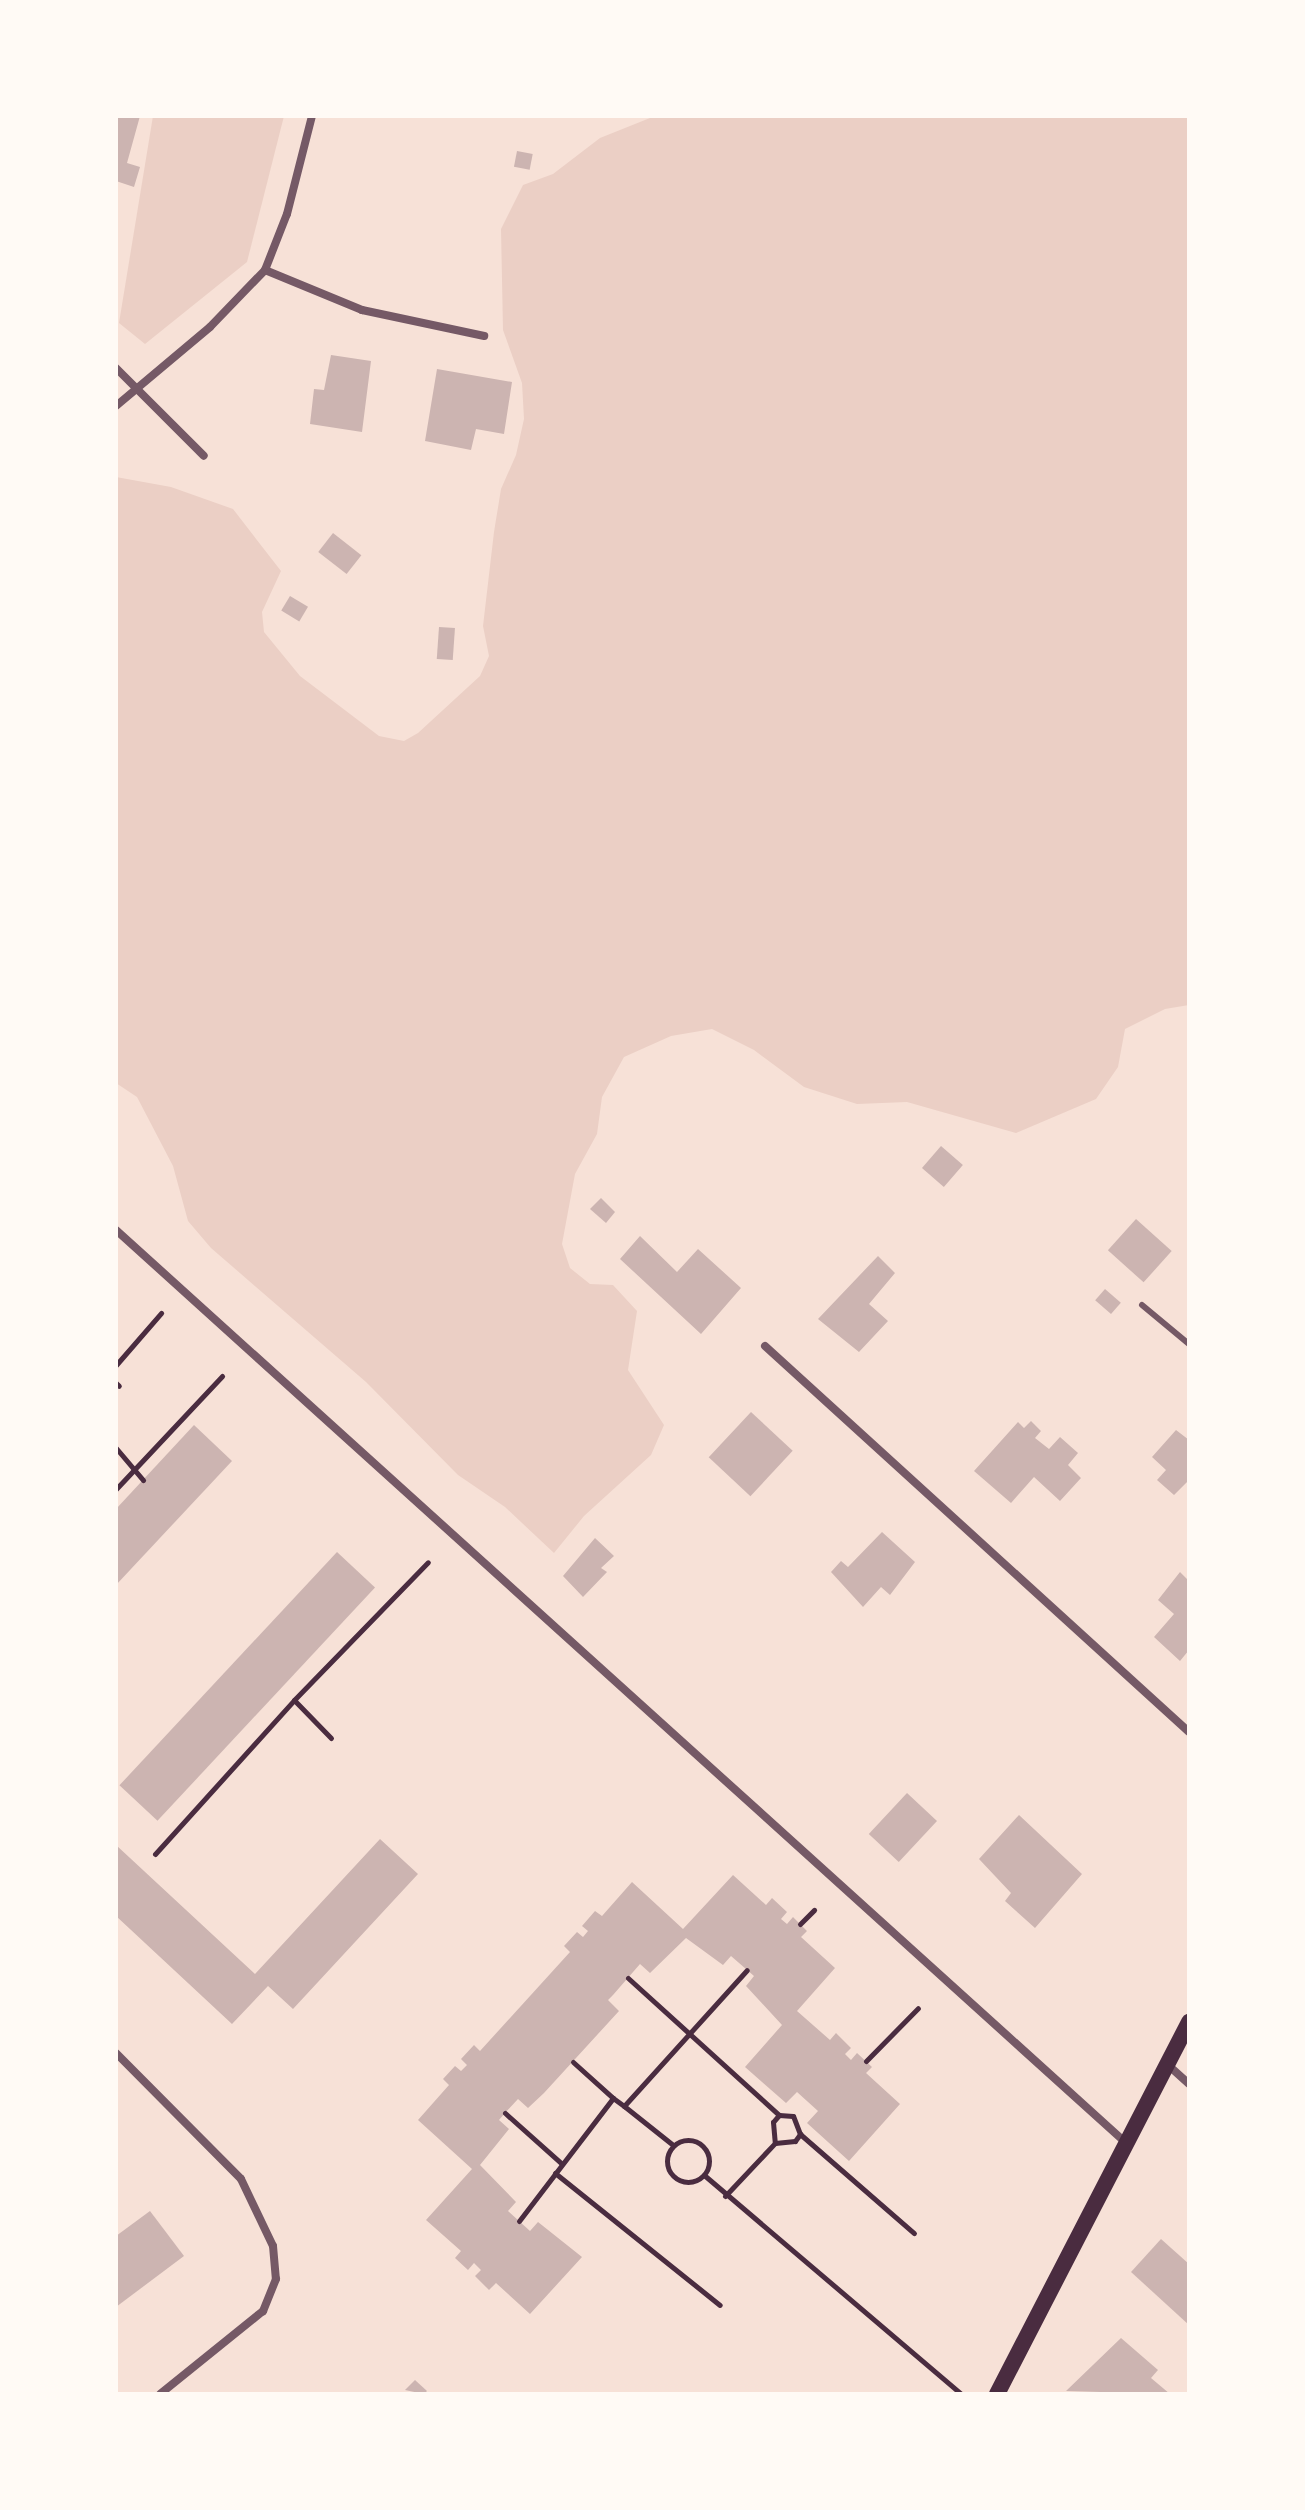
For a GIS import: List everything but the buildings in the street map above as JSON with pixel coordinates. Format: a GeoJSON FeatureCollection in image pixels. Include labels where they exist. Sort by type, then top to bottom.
{"type":"FeatureCollection","features":[{"type":"Feature","properties":{"kind":"main road"},"geometry":{"type":"LineString","coordinates":[[997,2394],[1189,2022]]}},
{"type":"Feature","properties":{"kind":"street"},"geometry":{"type":"LineString","coordinates":[[116,406],[210,327],[265,270],[287,214],[312,116]]}},
{"type":"Feature","properties":{"kind":"street"},"geometry":{"type":"LineString","coordinates":[[265,270],[362,310],[484,336]]}},
{"type":"Feature","properties":{"kind":"street"},"geometry":{"type":"LineString","coordinates":[[116,368],[204,456]]}},
{"type":"Feature","properties":{"kind":"street"},"geometry":{"type":"LineString","coordinates":[[116,1230],[1126,2143]]}},
{"type":"Feature","properties":{"kind":"street"},"geometry":{"type":"LineString","coordinates":[[765,1346],[1189,1732]]}},
{"type":"Feature","properties":{"kind":"street"},"geometry":{"type":"LineString","coordinates":[[116,2053],[241,2179],[263,2217],[276,2279],[263,2311],[249,2326],[160,2394]]}},
{"type":"Feature","properties":{"kind":"street"},"geometry":{"type":"LineString","coordinates":[[1167,2064],[1189,2084]]}},
{"type":"Feature","properties":{"kind":"lane"},"geometry":{"type":"LineString","coordinates":[[1142,1305],[1189,1344]]}},
{"type":"Feature","properties":{"kind":"path"},"geometry":{"type":"LineString","coordinates":[[116,1365],[161,1313]]}},
{"type":"Feature","properties":{"kind":"path"},"geometry":{"type":"LineString","coordinates":[[116,1489],[222,1376]]}},
{"type":"Feature","properties":{"kind":"path"},"geometry":{"type":"LineString","coordinates":[[116,1448],[136,1467],[143,1480]]}},
{"type":"Feature","properties":{"kind":"path"},"geometry":{"type":"LineString","coordinates":[[155,1854],[294,1700],[428,1562]]}},
{"type":"Feature","properties":{"kind":"path"},"geometry":{"type":"LineString","coordinates":[[294,1700],[331,1738]]}},
{"type":"Feature","properties":{"kind":"path"},"geometry":{"type":"LineString","coordinates":[[800,1924],[814,1910]]}},
{"type":"Feature","properties":{"kind":"path"},"geometry":{"type":"LineString","coordinates":[[624,2106],[747,1970]]}},
{"type":"Feature","properties":{"kind":"path"},"geometry":{"type":"LineString","coordinates":[[628,1978],[779,2115],[793,2116],[800,2134],[914,2233]]}},
{"type":"Feature","properties":{"kind":"path"},"geometry":{"type":"LineString","coordinates":[[866,2061],[918,2008]]}},
{"type":"Feature","properties":{"kind":"path"},"geometry":{"type":"LineString","coordinates":[[573,2062],[673,2145]]}},
{"type":"Feature","properties":{"kind":"path"},"geometry":{"type":"LineString","coordinates":[[519,2221],[613,2098]]}},
{"type":"Feature","properties":{"kind":"path"},"geometry":{"type":"LineString","coordinates":[[505,2113],[562,2164]]}},
{"type":"Feature","properties":{"kind":"path"},"geometry":{"type":"LineString","coordinates":[[775,2143],[771,2133],[779,2115]]}},
{"type":"Feature","properties":{"kind":"path"},"geometry":{"type":"LineString","coordinates":[[775,2143],[786,2145],[800,2134]]}},
{"type":"Feature","properties":{"kind":"path"},"geometry":{"type":"LineString","coordinates":[[686,2139],[705,2148],[710,2161],[704,2175],[692,2182],[674,2176],[667,2164],[673,2145],[686,2139]]}},
{"type":"Feature","properties":{"kind":"path"},"geometry":{"type":"LineString","coordinates":[[725,2196],[775,2143]]}},
{"type":"Feature","properties":{"kind":"path"},"geometry":{"type":"LineString","coordinates":[[555,2173],[720,2305]]}},
{"type":"Feature","properties":{"kind":"path"},"geometry":{"type":"LineString","coordinates":[[704,2175],[961,2394]]}},
{"type":"Feature","properties":{"kind":"shaded area"},"geometry":{"type":"Polygon","coordinates":[[[153,116],[284,116],[247,262],[145,344],[119,323],[153,116]]]}},
{"type":"Feature","properties":{"kind":"shaded area"},"geometry":{"type":"Polygon","coordinates":[[[655,116],[1189,116],[1189,1005],[1165,1009],[1125,1029],[1118,1067],[1096,1099],[1016,1133],[907,1102],[857,1104],[804,1087],[754,1050],[712,1029],[671,1036],[624,1057],[602,1097],[597,1134],[575,1174],[562,1244],[570,1268],[590,1284],[613,1285],[637,1311],[628,1370],[664,1425],[651,1455],[584,1516],[554,1553],[505,1507],[458,1475],[366,1382],[211,1248],[188,1221],[173,1166],[137,1097],[116,1083],[116,477],[171,487],[233,509],[281,571],[262,612],[264,632],[300,676],[379,736],[404,741],[418,733],[480,676],[489,656],[483,626],[494,532],[501,489],[516,455],[524,419],[522,383],[503,330],[501,229],[523,185],[553,174],[600,138],[655,116]]]}}]}
